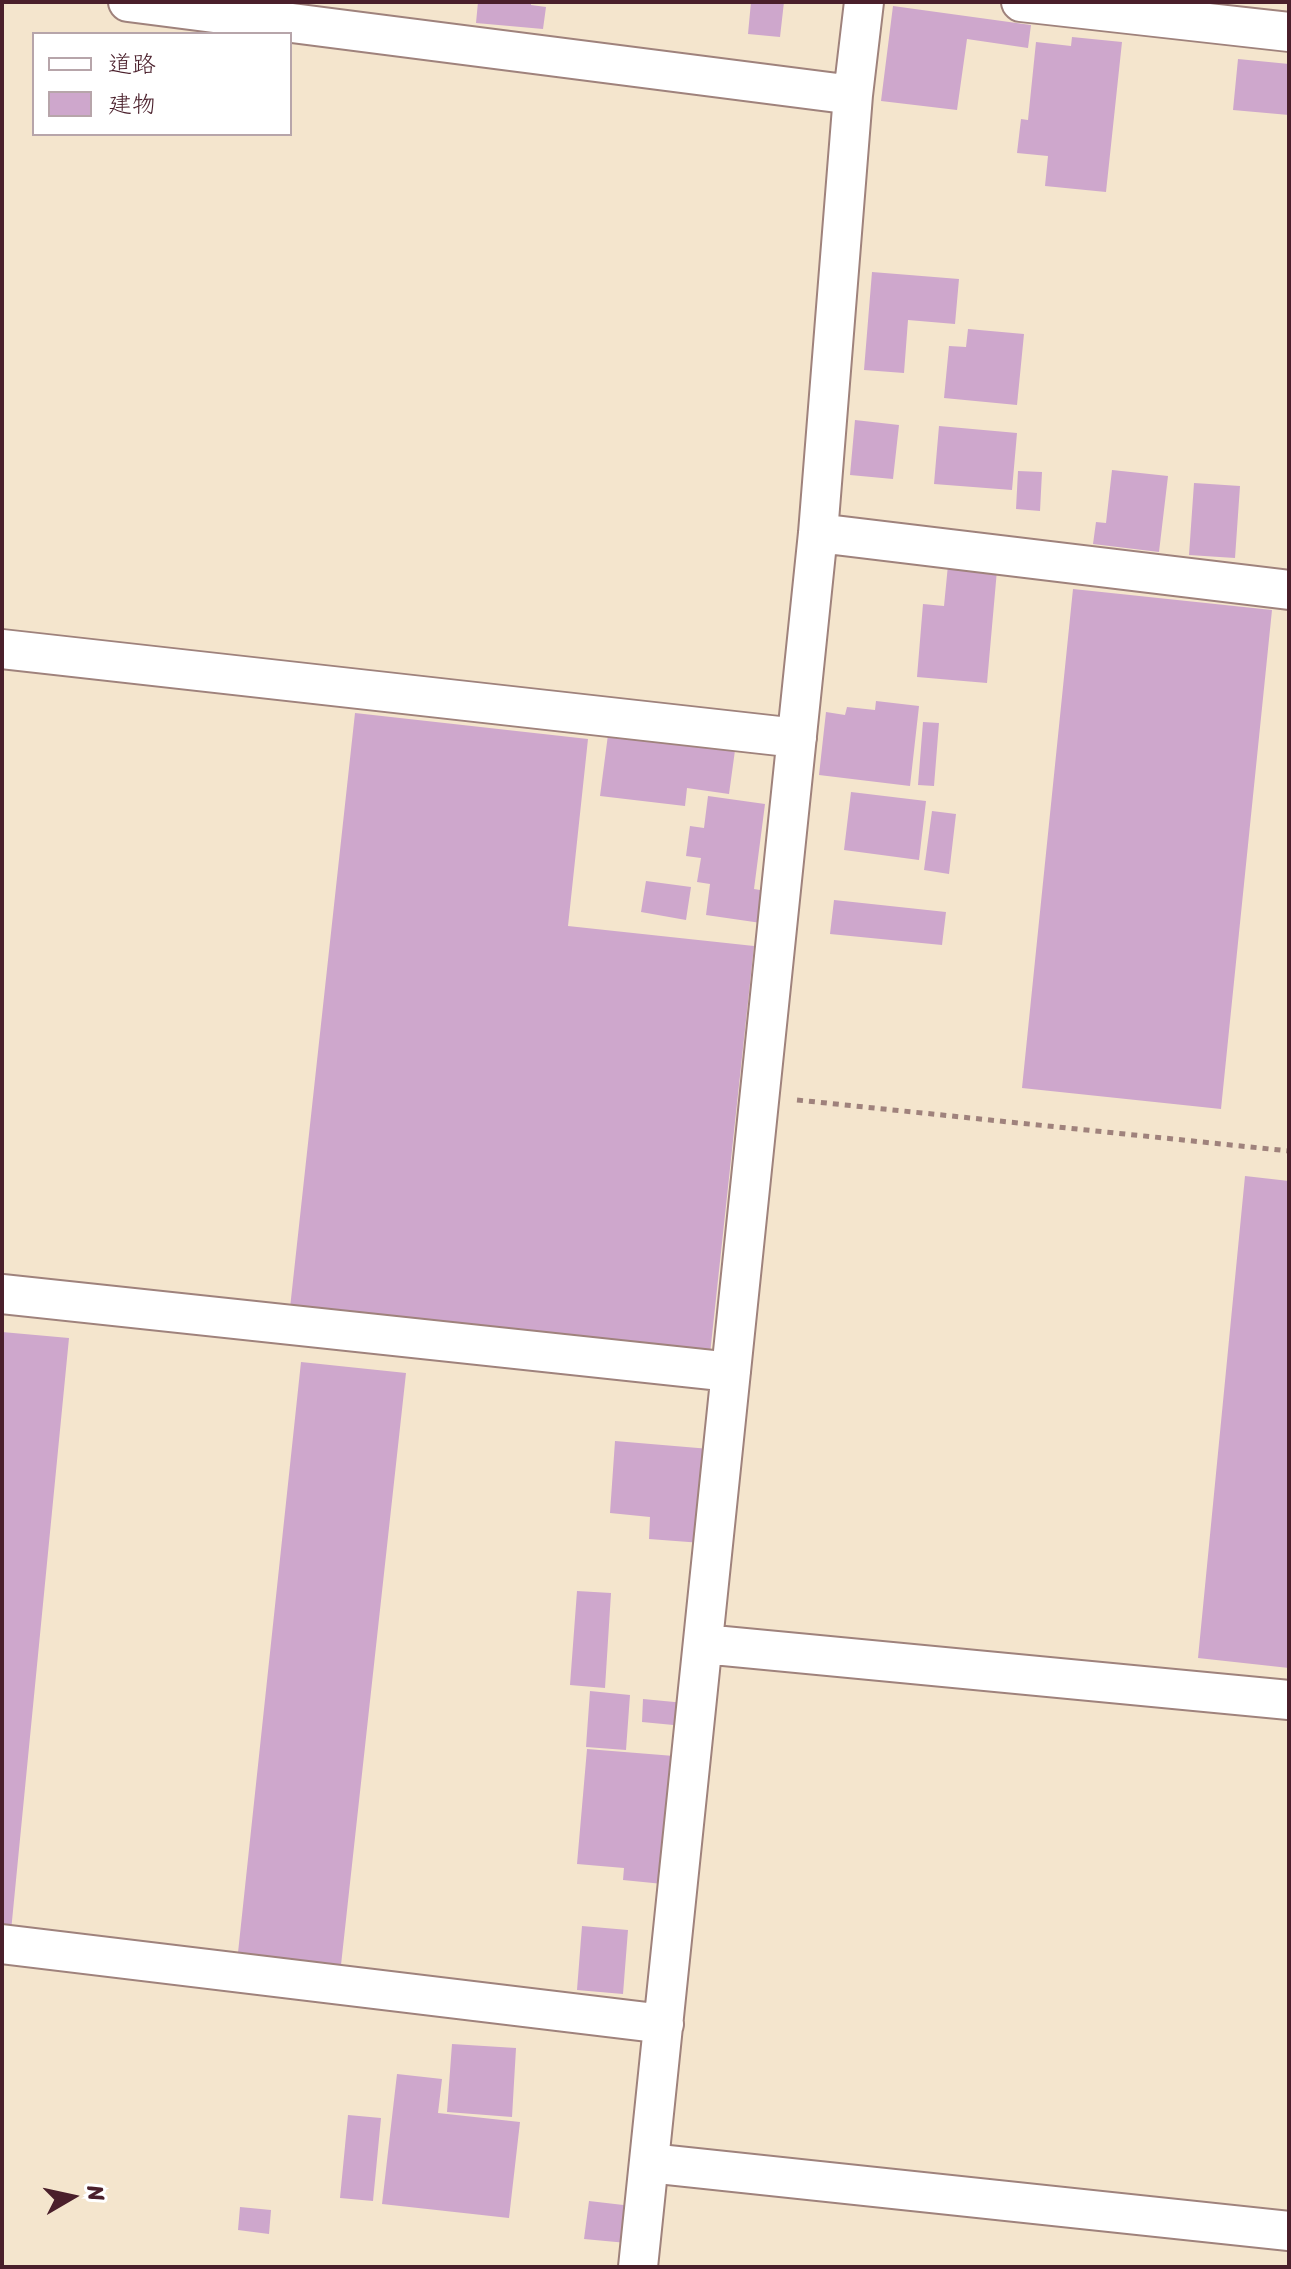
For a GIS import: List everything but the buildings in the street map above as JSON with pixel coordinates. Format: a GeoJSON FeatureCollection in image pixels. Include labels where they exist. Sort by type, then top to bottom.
{"type":"FeatureCollection","features":[{"type":"Feature","properties":{"kind":"street"},"geometry":{"type":"LineString","coordinates":[[128,2],[853,95]]}},
{"type":"Feature","properties":{"kind":"street"},"geometry":{"type":"LineString","coordinates":[[638,2267],[818,533],[853,95],[864,2]]}},
{"type":"Feature","properties":{"kind":"street"},"geometry":{"type":"LineString","coordinates":[[1021,2],[1289,32]]}},
{"type":"Feature","properties":{"kind":"street"},"geometry":{"type":"LineString","coordinates":[[818,533],[1289,590]]}},
{"type":"Feature","properties":{"kind":"street"},"geometry":{"type":"LineString","coordinates":[[2,649],[797,738]]}},
{"type":"Feature","properties":{"kind":"street"},"geometry":{"type":"LineString","coordinates":[[2,1294],[731,1372]]}},
{"type":"Feature","properties":{"kind":"street"},"geometry":{"type":"LineString","coordinates":[[703,1644],[1289,1700]]}},
{"type":"Feature","properties":{"kind":"street"},"geometry":{"type":"LineString","coordinates":[[2,1944],[664,2024]]}},
{"type":"Feature","properties":{"kind":"street"},"geometry":{"type":"LineString","coordinates":[[649,2163],[1289,2231]]}},
{"type":"Feature","properties":{"kind":"path"},"geometry":{"type":"LineString","coordinates":[[760,1096],[1289,1151]]}}]}
